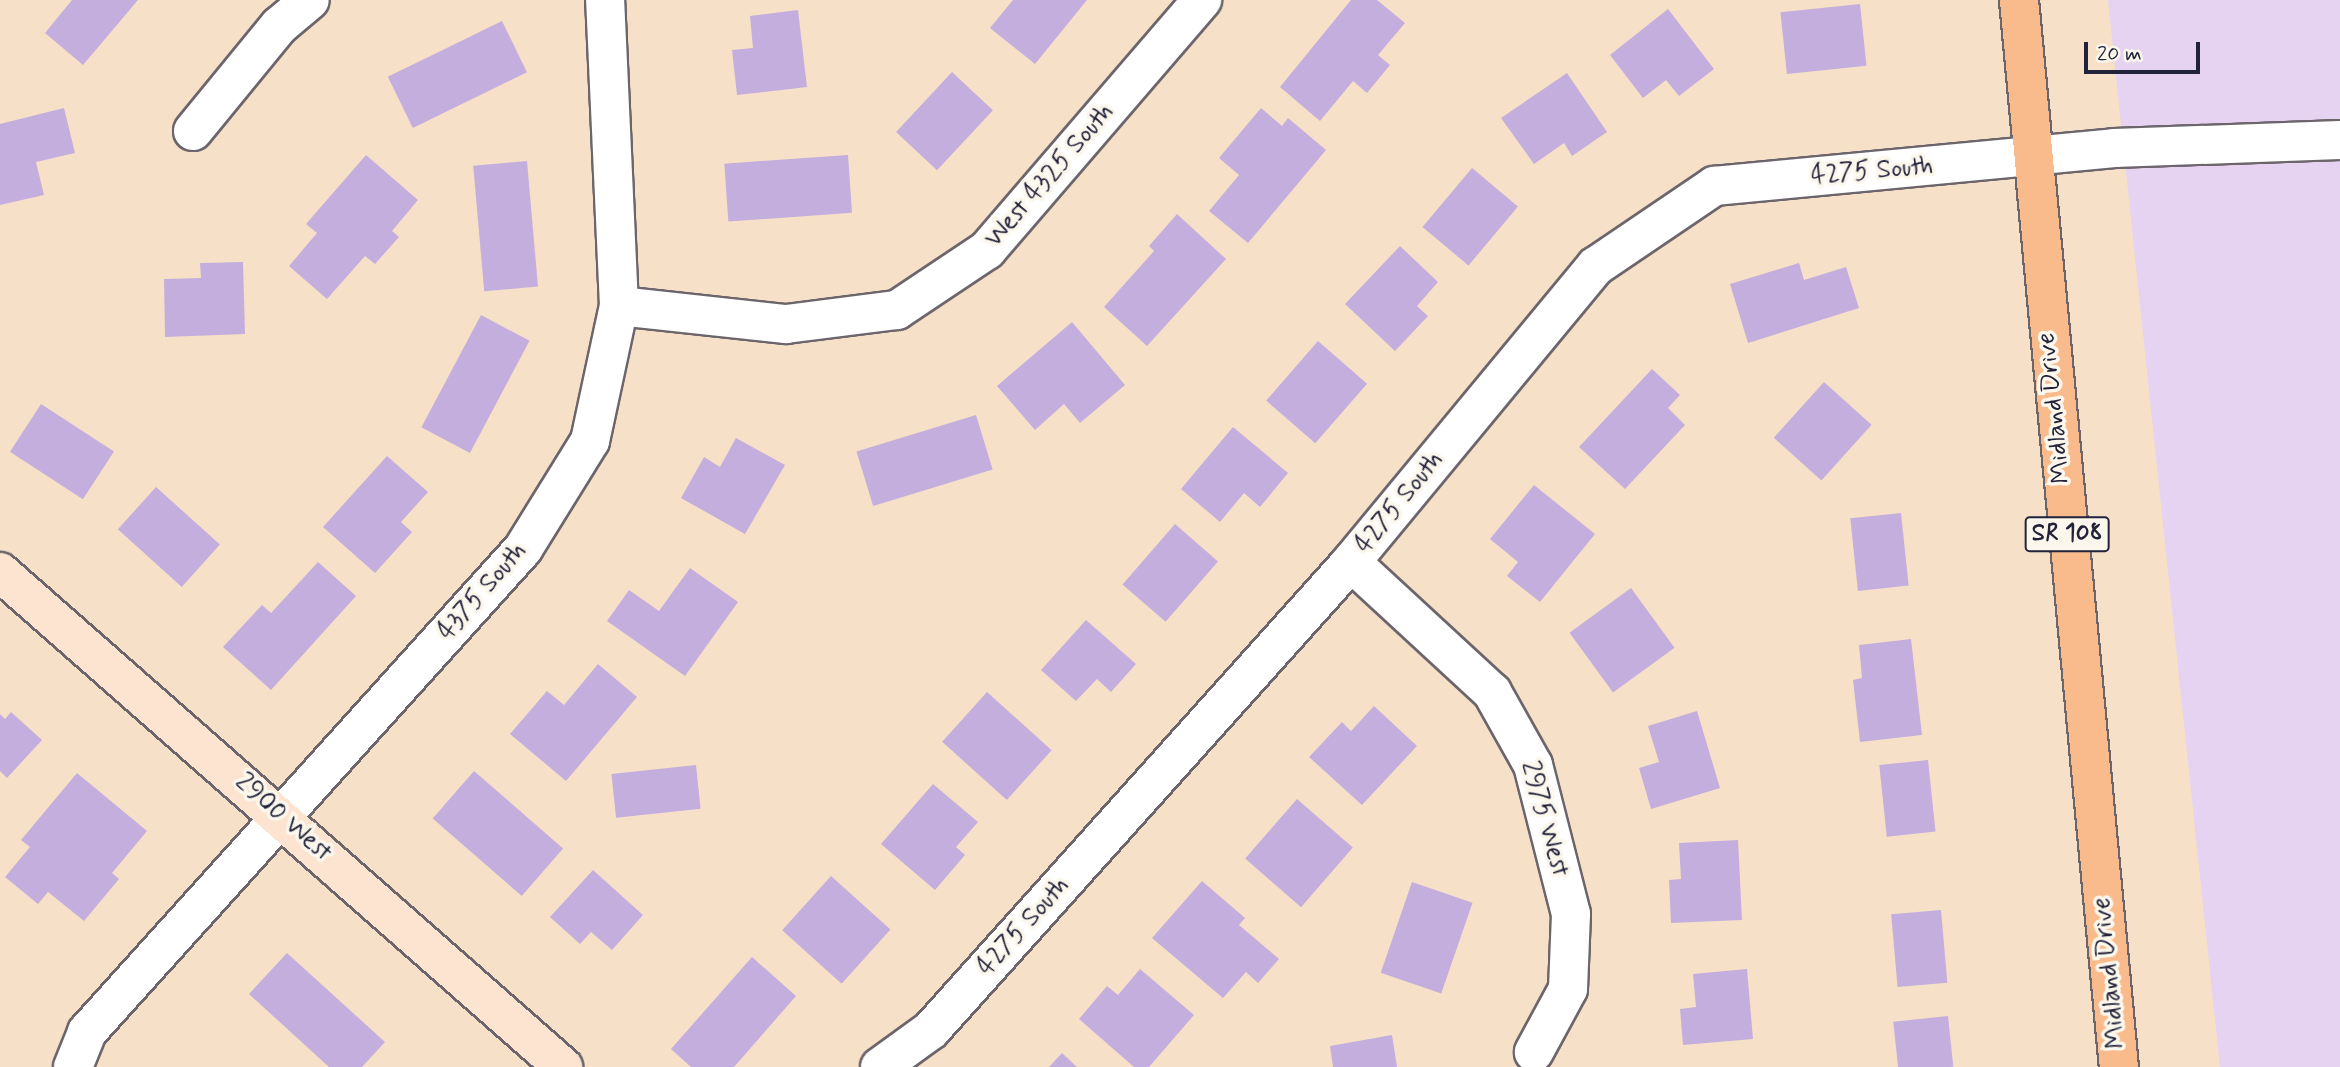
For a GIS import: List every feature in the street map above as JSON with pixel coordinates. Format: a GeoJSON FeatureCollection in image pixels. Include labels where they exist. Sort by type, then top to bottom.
{"type":"FeatureCollection","features":[{"type":"Feature","properties":{"kind":"main road","name":"Midland Drive"},"geometry":{"type":"LineString","coordinates":[[2019,0],[2031,158],[2119,1067]]}},
{"type":"Feature","properties":{"kind":"street"},"geometry":{"type":"LineString","coordinates":[[193,131],[279,26],[310,0]]}},
{"type":"Feature","properties":{"kind":"street","name":"4375 South"},"geometry":{"type":"LineString","coordinates":[[73,1067],[87,1032],[523,549],[590,441],[619,306],[605,0]]}},
{"type":"Feature","properties":{"kind":"street","name":"West 4325 South"},"geometry":{"type":"LineString","coordinates":[[619,306],[786,324],[897,310],[987,250],[1202,0]]}},
{"type":"Feature","properties":{"kind":"street","name":"4275 South"},"geometry":{"type":"LineString","coordinates":[[880,1067],[931,1030],[1352,562],[1595,266],[1714,186],[2239,141],[2340,140]]}},
{"type":"Feature","properties":{"kind":"street","name":"2975 West"},"geometry":{"type":"LineString","coordinates":[[1352,562],[1492,692],[1533,765],[1571,914],[1569,989],[1534,1052]]}},
{"type":"Feature","properties":{"kind":"street","name":"2900 West"},"geometry":{"type":"LineString","coordinates":[[0,572],[282,817],[563,1067]]}},
{"type":"Feature","properties":{"kind":"shaded area"},"geometry":{"type":"Polygon","coordinates":[[[2108,0],[2340,0],[2340,1067],[2220,1067],[2108,0]]]}},
{"type":"Feature","properties":{"kind":"building"},"geometry":{"type":"Polygon","coordinates":[[[72,0],[138,0],[83,65],[45,33],[72,0]]]}},
{"type":"Feature","properties":{"kind":"building"},"geometry":{"type":"Polygon","coordinates":[[[1013,0],[1087,0],[1035,64],[990,28],[1013,0]]]}},
{"type":"Feature","properties":{"kind":"building"},"geometry":{"type":"Polygon","coordinates":[[[1351,0],[1377,0],[1405,23],[1378,55],[1390,65],[1367,93],[1353,81],[1320,121],[1280,87],[1351,0]]]}},
{"type":"Feature","properties":{"kind":"building"},"geometry":{"type":"Polygon","coordinates":[[[1860,4],[1866,66],[1787,74],[1780,12],[1860,4]]]}},
{"type":"Feature","properties":{"kind":"building"},"geometry":{"type":"Polygon","coordinates":[[[1668,9],[1714,69],[1679,96],[1666,80],[1643,98],[1610,55],[1668,9]]]}},
{"type":"Feature","properties":{"kind":"building"},"geometry":{"type":"Polygon","coordinates":[[[798,10],[807,87],[737,95],[732,50],[753,48],[750,16],[798,10]]]}},
{"type":"Feature","properties":{"kind":"building"},"geometry":{"type":"Polygon","coordinates":[[[502,21],[527,72],[413,128],[388,77],[502,21]]]}},
{"type":"Feature","properties":{"kind":"building"},"geometry":{"type":"Polygon","coordinates":[[[952,72],[993,110],[937,170],[896,132],[952,72]]]}},
{"type":"Feature","properties":{"kind":"building"},"geometry":{"type":"Polygon","coordinates":[[[1567,73],[1607,132],[1572,156],[1564,143],[1534,164],[1501,118],[1567,73]]]}},
{"type":"Feature","properties":{"kind":"building"},"geometry":{"type":"Polygon","coordinates":[[[64,108],[75,153],[36,162],[44,195],[0,205],[0,124],[64,108]]]}},
{"type":"Feature","properties":{"kind":"building"},"geometry":{"type":"Polygon","coordinates":[[[1261,108],[1282,126],[1288,118],[1326,150],[1248,243],[1209,211],[1239,175],[1219,158],[1261,108]]]}},
{"type":"Feature","properties":{"kind":"building"},"geometry":{"type":"Polygon","coordinates":[[[366,155],[418,200],[392,231],[399,237],[375,264],[365,256],[327,299],[289,266],[317,233],[306,224],[366,155]]]}},
{"type":"Feature","properties":{"kind":"building"},"geometry":{"type":"Polygon","coordinates":[[[848,155],[852,213],[728,222],[724,164],[848,155]]]}},
{"type":"Feature","properties":{"kind":"building"},"geometry":{"type":"Polygon","coordinates":[[[527,161],[538,287],[484,291],[473,166],[527,161]]]}},
{"type":"Feature","properties":{"kind":"building"},"geometry":{"type":"Polygon","coordinates":[[[1472,168],[1518,207],[1468,266],[1423,227],[1472,168]]]}},
{"type":"Feature","properties":{"kind":"building"},"geometry":{"type":"Polygon","coordinates":[[[1177,214],[1226,259],[1147,346],[1104,307],[1154,251],[1149,246],[1177,214]]]}},
{"type":"Feature","properties":{"kind":"building"},"geometry":{"type":"Polygon","coordinates":[[[1400,246],[1438,282],[1417,306],[1428,316],[1395,351],[1345,304],[1400,246]]]}},
{"type":"Feature","properties":{"kind":"building"},"geometry":{"type":"Polygon","coordinates":[[[243,262],[245,334],[165,337],[164,279],[201,278],[200,263],[243,262]]]}},
{"type":"Feature","properties":{"kind":"building"},"geometry":{"type":"Polygon","coordinates":[[[1799,263],[1804,280],[1846,267],[1859,308],[1748,343],[1730,284],[1799,263]]]}},
{"type":"Feature","properties":{"kind":"building"},"geometry":{"type":"Polygon","coordinates":[[[481,315],[530,341],[470,453],[421,427],[481,315]]]}},
{"type":"Feature","properties":{"kind":"building"},"geometry":{"type":"Polygon","coordinates":[[[1072,322],[1125,385],[1080,423],[1064,404],[1035,430],[997,386],[1072,322]]]}},
{"type":"Feature","properties":{"kind":"building"},"geometry":{"type":"Polygon","coordinates":[[[1318,341],[1367,384],[1315,443],[1266,401],[1318,341]]]}},
{"type":"Feature","properties":{"kind":"building"},"geometry":{"type":"Polygon","coordinates":[[[1652,369],[1680,395],[1668,408],[1685,425],[1625,489],[1579,447],[1652,369]]]}},
{"type":"Feature","properties":{"kind":"building"},"geometry":{"type":"Polygon","coordinates":[[[1824,382],[1872,425],[1821,481],[1774,438],[1824,382]]]}},
{"type":"Feature","properties":{"kind":"building"},"geometry":{"type":"Polygon","coordinates":[[[41,404],[114,451],[83,499],[10,452],[41,404]]]}},
{"type":"Feature","properties":{"kind":"building"},"geometry":{"type":"Polygon","coordinates":[[[976,415],[993,470],[873,506],[856,452],[976,415]]]}},
{"type":"Feature","properties":{"kind":"building"},"geometry":{"type":"Polygon","coordinates":[[[1233,427],[1288,473],[1260,507],[1244,493],[1220,522],[1181,489],[1233,427]]]}},
{"type":"Feature","properties":{"kind":"building"},"geometry":{"type":"Polygon","coordinates":[[[736,438],[785,465],[745,534],[681,498],[704,457],[720,467],[736,438]]]}},
{"type":"Feature","properties":{"kind":"building"},"geometry":{"type":"Polygon","coordinates":[[[387,456],[428,492],[401,522],[412,532],[375,573],[323,527],[387,456]]]}},
{"type":"Feature","properties":{"kind":"building"},"geometry":{"type":"Polygon","coordinates":[[[1534,485],[1595,534],[1540,602],[1507,576],[1518,562],[1490,539],[1534,485]]]}},
{"type":"Feature","properties":{"kind":"building"},"geometry":{"type":"Polygon","coordinates":[[[156,487],[220,545],[182,587],[118,529],[156,487]]]}},
{"type":"Feature","properties":{"kind":"building"},"geometry":{"type":"Polygon","coordinates":[[[1901,513],[1909,586],[1858,591],[1850,518],[1901,513]]]}},
{"type":"Feature","properties":{"kind":"building"},"geometry":{"type":"Polygon","coordinates":[[[1175,524],[1218,561],[1166,622],[1123,584],[1175,524]]]}},
{"type":"Feature","properties":{"kind":"building"},"geometry":{"type":"Polygon","coordinates":[[[318,562],[356,596],[271,690],[223,647],[262,605],[271,613],[318,562]]]}},
{"type":"Feature","properties":{"kind":"building"},"geometry":{"type":"Polygon","coordinates":[[[690,568],[738,602],[685,676],[607,621],[629,590],[659,611],[690,568]]]}},
{"type":"Feature","properties":{"kind":"building"},"geometry":{"type":"Polygon","coordinates":[[[1631,588],[1674,648],[1613,693],[1570,633],[1631,588]]]}},
{"type":"Feature","properties":{"kind":"building"},"geometry":{"type":"Polygon","coordinates":[[[1086,620],[1136,664],[1111,692],[1097,679],[1076,701],[1041,670],[1086,620]]]}},
{"type":"Feature","properties":{"kind":"building"},"geometry":{"type":"Polygon","coordinates":[[[1911,639],[1922,735],[1860,742],[1853,680],[1862,678],[1859,645],[1911,639]]]}},
{"type":"Feature","properties":{"kind":"building"},"geometry":{"type":"Polygon","coordinates":[[[598,664],[637,697],[566,781],[510,734],[547,691],[564,705],[598,664]]]}},
{"type":"Feature","properties":{"kind":"building"},"geometry":{"type":"Polygon","coordinates":[[[987,692],[1052,750],[1007,800],[942,742],[987,692]]]}},
{"type":"Feature","properties":{"kind":"building"},"geometry":{"type":"Polygon","coordinates":[[[1374,706],[1417,746],[1362,805],[1309,757],[1342,722],[1351,731],[1374,706]]]}},
{"type":"Feature","properties":{"kind":"building"},"geometry":{"type":"Polygon","coordinates":[[[1697,711],[1720,788],[1651,809],[1639,768],[1659,762],[1648,726],[1697,711]]]}},
{"type":"Feature","properties":{"kind":"building"},"geometry":{"type":"Polygon","coordinates":[[[11,712],[42,740],[7,778],[0,771],[0,714],[5,719],[11,712]]]}},
{"type":"Feature","properties":{"kind":"building"},"geometry":{"type":"Polygon","coordinates":[[[1928,760],[1936,832],[1887,837],[1879,765],[1928,760]]]}},
{"type":"Feature","properties":{"kind":"building"},"geometry":{"type":"Polygon","coordinates":[[[696,765],[701,809],[616,818],[611,774],[696,765]]]}},
{"type":"Feature","properties":{"kind":"building"},"geometry":{"type":"Polygon","coordinates":[[[474,771],[563,848],[522,896],[433,819],[474,771]]]}},
{"type":"Feature","properties":{"kind":"building"},"geometry":{"type":"Polygon","coordinates":[[[77,773],[147,831],[112,873],[119,879],[84,921],[48,892],[38,904],[5,877],[30,847],[21,840],[77,773]]]}},
{"type":"Feature","properties":{"kind":"building"},"geometry":{"type":"Polygon","coordinates":[[[933,784],[978,822],[956,847],[965,855],[935,890],[881,844],[933,784]]]}},
{"type":"Feature","properties":{"kind":"building"},"geometry":{"type":"Polygon","coordinates":[[[1297,799],[1353,848],[1301,907],[1245,859],[1297,799]]]}},
{"type":"Feature","properties":{"kind":"building"},"geometry":{"type":"Polygon","coordinates":[[[1738,840],[1742,920],[1671,923],[1669,880],[1681,879],[1679,843],[1738,840]]]}},
{"type":"Feature","properties":{"kind":"building"},"geometry":{"type":"Polygon","coordinates":[[[593,870],[643,915],[612,950],[591,932],[580,944],[550,917],[593,870]]]}},
{"type":"Feature","properties":{"kind":"building"},"geometry":{"type":"Polygon","coordinates":[[[831,876],[890,930],[842,984],[782,930],[831,876]]]}},
{"type":"Feature","properties":{"kind":"building"},"geometry":{"type":"Polygon","coordinates":[[[1202,881],[1245,918],[1239,925],[1279,959],[1258,983],[1246,972],[1223,998],[1152,938],[1202,881]]]}},
{"type":"Feature","properties":{"kind":"building"},"geometry":{"type":"Polygon","coordinates":[[[1412,882],[1473,903],[1441,994],[1381,973],[1412,882]]]}},
{"type":"Feature","properties":{"kind":"building"},"geometry":{"type":"Polygon","coordinates":[[[1941,910],[1947,983],[1898,987],[1891,914],[1941,910]]]}},
{"type":"Feature","properties":{"kind":"building"},"geometry":{"type":"Polygon","coordinates":[[[287,953],[385,1042],[362,1067],[329,1067],[249,994],[287,953]]]}},
{"type":"Feature","properties":{"kind":"building"},"geometry":{"type":"Polygon","coordinates":[[[752,957],[796,996],[734,1067],[691,1067],[671,1049],[752,957]]]}},
{"type":"Feature","properties":{"kind":"building"},"geometry":{"type":"Polygon","coordinates":[[[1140,969],[1194,1015],[1149,1067],[1134,1067],[1079,1019],[1107,986],[1118,995],[1140,969]]]}},
{"type":"Feature","properties":{"kind":"building"},"geometry":{"type":"Polygon","coordinates":[[[1747,969],[1753,1039],[1683,1045],[1680,1009],[1696,1007],[1693,974],[1747,969]]]}},
{"type":"Feature","properties":{"kind":"building"},"geometry":{"type":"Polygon","coordinates":[[[1948,1016],[1953,1067],[1898,1067],[1893,1022],[1948,1016]]]}},
{"type":"Feature","properties":{"kind":"building"},"geometry":{"type":"Polygon","coordinates":[[[1392,1035],[1397,1067],[1333,1067],[1330,1046],[1392,1035]]]}},
{"type":"Feature","properties":{"kind":"building"},"geometry":{"type":"Polygon","coordinates":[[[1062,1053],[1077,1067],[1049,1067],[1062,1053]]]}}]}
